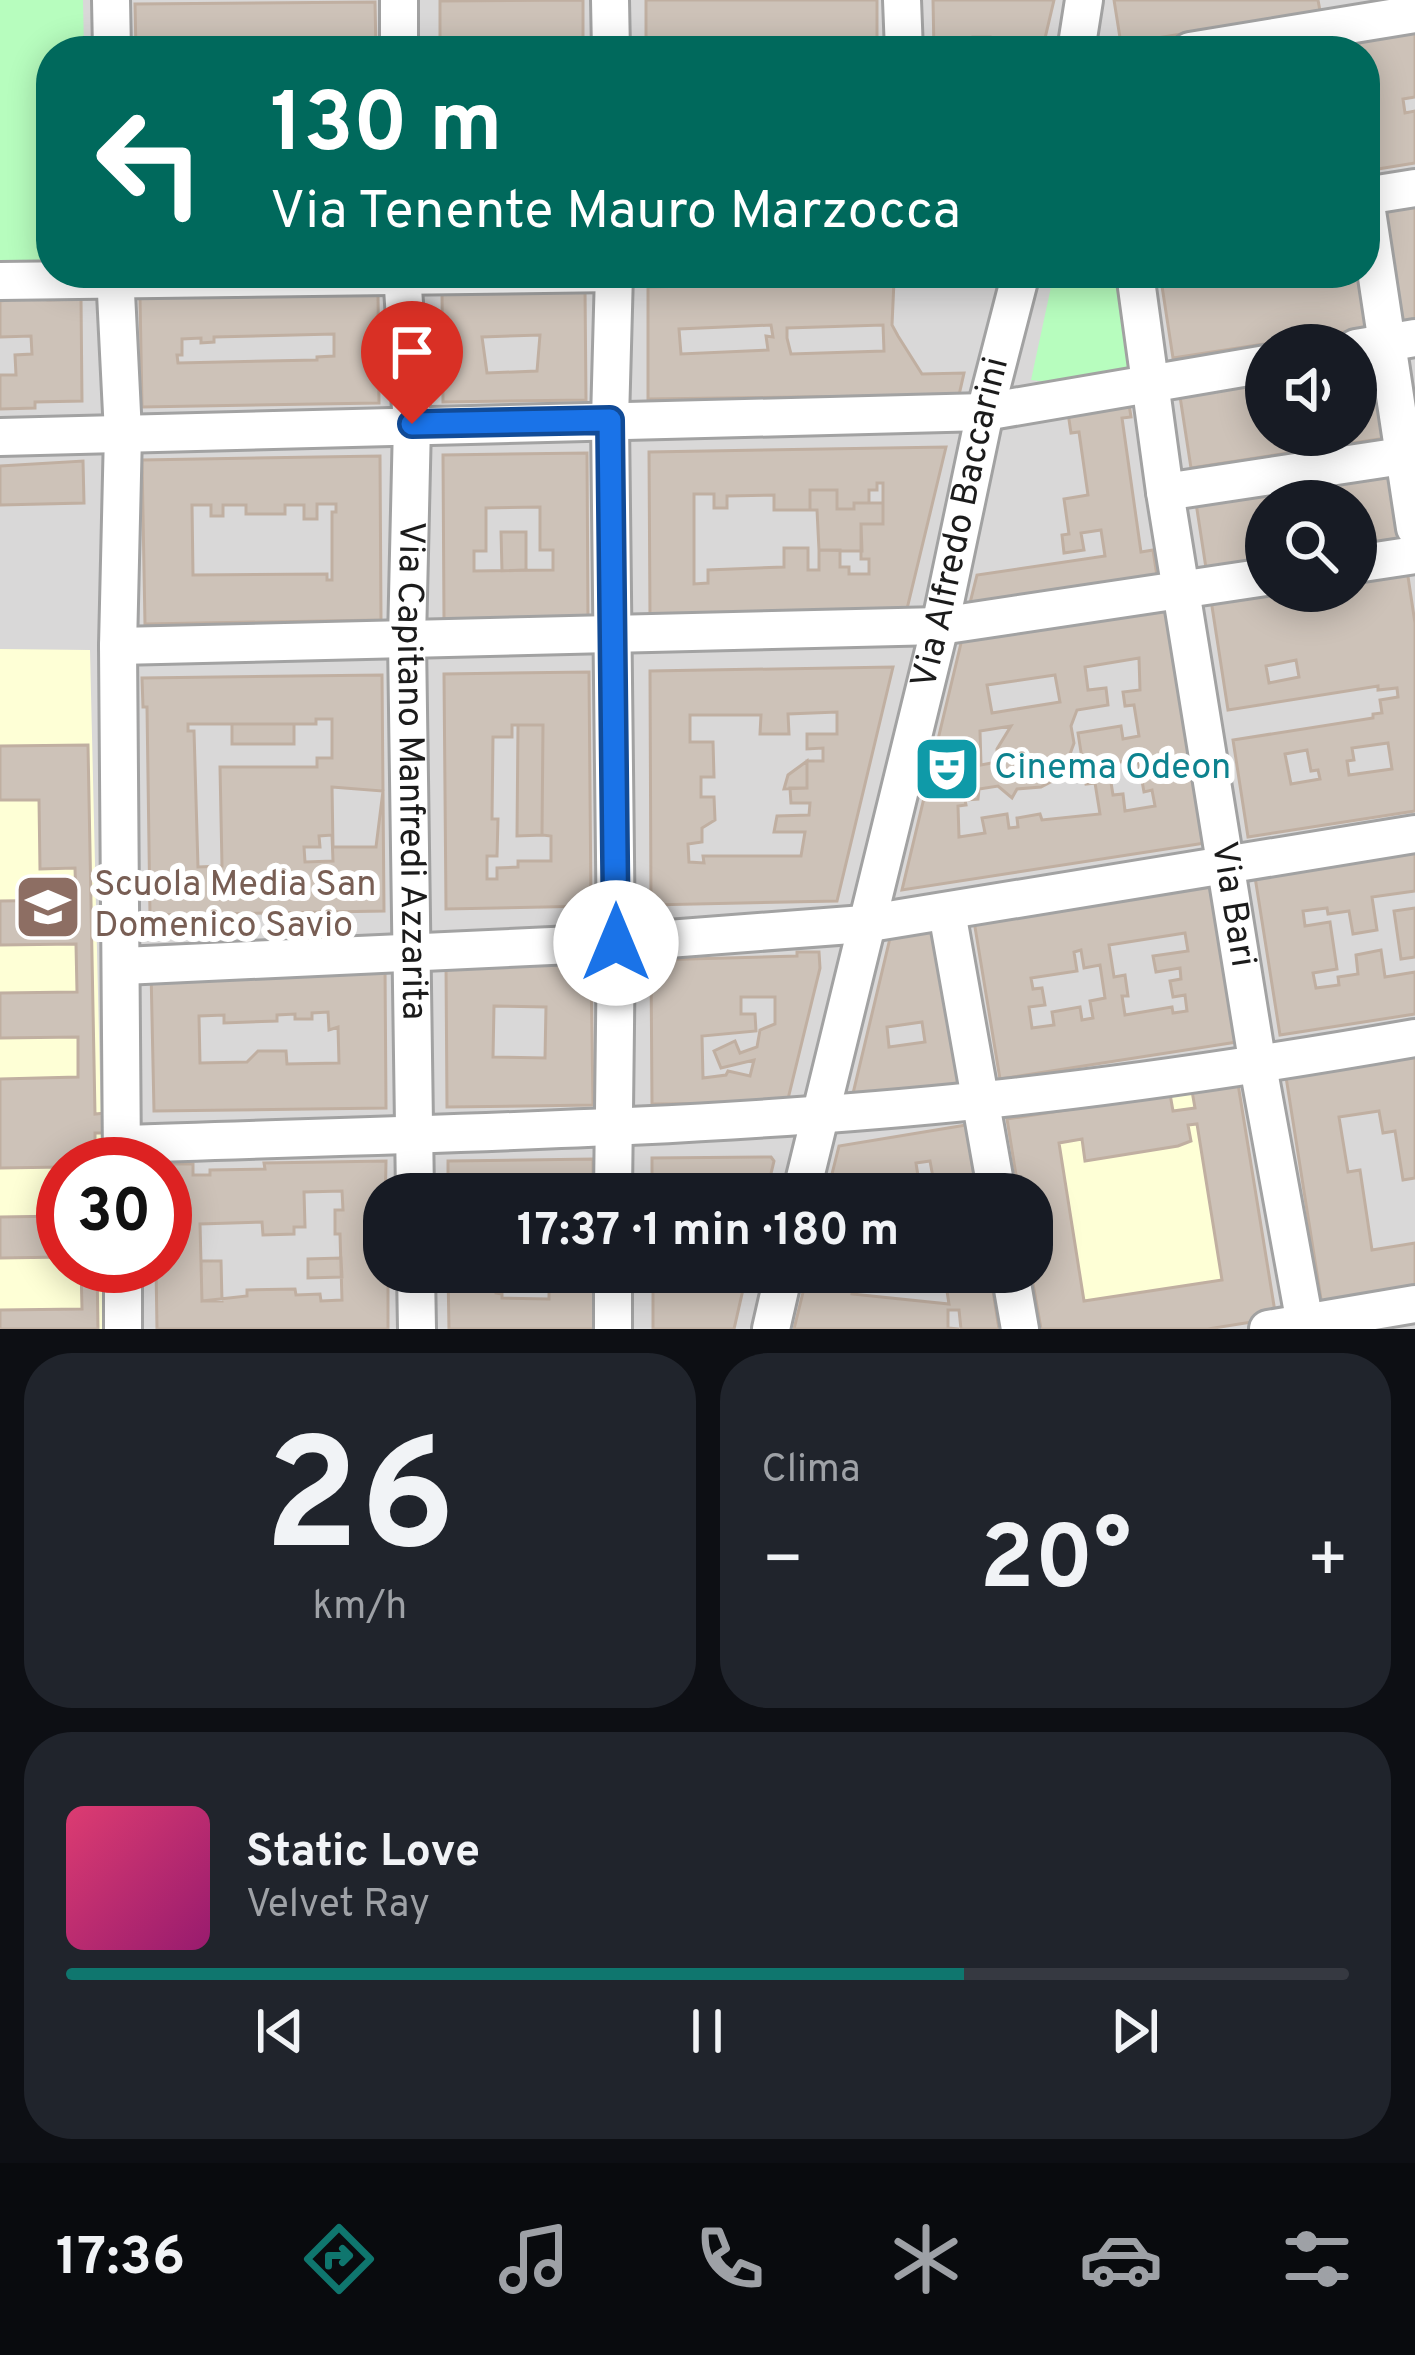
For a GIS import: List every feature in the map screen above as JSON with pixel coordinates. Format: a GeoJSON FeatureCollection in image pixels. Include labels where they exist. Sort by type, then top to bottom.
{"type":"FeatureCollection","features":[{"type":"Feature","properties":{"kind":"street"},"geometry":{"type":"LineString","coordinates":[[111,0],[112,36]]}},
{"type":"Feature","properties":{"kind":"street"},"geometry":{"type":"LineString","coordinates":[[399,0],[399,36]]}},
{"type":"Feature","properties":{"kind":"street"},"geometry":{"type":"LineString","coordinates":[[610,0],[611,36]]}},
{"type":"Feature","properties":{"kind":"street"},"geometry":{"type":"LineString","coordinates":[[902,0],[903,36]]}},
{"type":"Feature","properties":{"kind":"street"},"geometry":{"type":"LineString","coordinates":[[1277,36],[1415,14]]}},
{"type":"Feature","properties":{"kind":"street"},"geometry":{"type":"LineString","coordinates":[[1380,194],[1415,188]]}},
{"type":"Feature","properties":{"kind":"street"},"geometry":{"type":"LineString","coordinates":[[0,281],[36,279]]}},
{"type":"Feature","properties":{"kind":"street"},"geometry":{"type":"LineString","coordinates":[[116,288],[123,433],[118,646],[122,1137]]}},
{"type":"Feature","properties":{"kind":"street","name":"Via Capitano Manfredi Azzarita"},"geometry":{"type":"LineString","coordinates":[[403,288],[412,424],[407,640],[415,1173]]}},
{"type":"Feature","properties":{"kind":"street"},"geometry":{"type":"LineString","coordinates":[[613,1173],[616,943],[610,420],[615,288]]}},
{"type":"Feature","properties":{"kind":"street","name":"Via Alfredo Baccarini"},"geometry":{"type":"LineString","coordinates":[[805,1173],[940,626],[985,412],[1017,288]]}},
{"type":"Feature","properties":{"kind":"street","name":"Via Bari"},"geometry":{"type":"LineString","coordinates":[[1137,288],[1258,1066],[1306,1325]]}},
{"type":"Feature","properties":{"kind":"street"},"geometry":{"type":"LineString","coordinates":[[1378,288],[1410,455],[1415,529]]}},
{"type":"Feature","properties":{"kind":"street"},"geometry":{"type":"LineString","coordinates":[[0,437],[985,412],[1245,368]]}},
{"type":"Feature","properties":{"kind":"street"},"geometry":{"type":"LineString","coordinates":[[1166,492],[1410,455]]}},
{"type":"Feature","properties":{"kind":"street"},"geometry":{"type":"LineString","coordinates":[[1377,561],[1415,555]]}},
{"type":"Feature","properties":{"kind":"street"},"geometry":{"type":"LineString","coordinates":[[118,646],[940,626],[1245,580]]}},
{"type":"Feature","properties":{"kind":"street"},"geometry":{"type":"LineString","coordinates":[[123,965],[616,943],[864,924],[1415,834]]}},
{"type":"Feature","properties":{"kind":"street"},"geometry":{"type":"LineString","coordinates":[[946,912],[994,1173]]}},
{"type":"Feature","properties":{"kind":"street"},"geometry":{"type":"LineString","coordinates":[[192,1149],[613,1127],[982,1100],[1258,1066],[1415,1038]]}},
{"type":"Feature","properties":{"kind":"street"},"geometry":{"type":"LineString","coordinates":[[123,1293],[123,1329]]}},
{"type":"Feature","properties":{"kind":"street"},"geometry":{"type":"LineString","coordinates":[[416,1293],[417,1329]]}},
{"type":"Feature","properties":{"kind":"street"},"geometry":{"type":"LineString","coordinates":[[613,1293],[613,1329]]}},
{"type":"Feature","properties":{"kind":"street"},"geometry":{"type":"LineString","coordinates":[[771,1329],[779,1293]]}},
{"type":"Feature","properties":{"kind":"street"},"geometry":{"type":"LineString","coordinates":[[1014,1293],[1020,1329]]}},
{"type":"Feature","properties":{"kind":"street"},"geometry":{"type":"LineString","coordinates":[[1268,1329],[1415,1304]]}},
{"type":"Feature","properties":{"kind":"shaded area"},"geometry":{"type":"Polygon","coordinates":[[[0,0],[1415,0],[1415,1329],[0,1329],[0,0]]]}},
{"type":"Feature","properties":{"kind":"shaded area","name":"Scuola Media San Domenico Savio"},"geometry":{"type":"Polygon","coordinates":[[[0,649],[90,650],[101,1137],[36,1137],[36,1293],[105,1293],[106,1329],[0,1329],[0,649]]]}},
{"type":"Feature","properties":{"kind":"shaded area"},"geometry":{"type":"Polygon","coordinates":[[[1237,1085],[1275,1317],[1042,1329],[1039,1293],[1053,1293],[1053,1173],[1025,1173],[1008,1120],[1237,1085]]]}},
{"type":"Feature","properties":{"kind":"green space"},"geometry":{"type":"Polygon","coordinates":[[[0,0],[83,0],[84,36],[36,36],[36,264],[0,264],[0,0]]]}},
{"type":"Feature","properties":{"kind":"green space"},"geometry":{"type":"Polygon","coordinates":[[[1051,288],[1116,288],[1135,368],[1046,382],[1031,380],[1051,288]]]}},
{"type":"Feature","properties":{"kind":"building"},"geometry":{"type":"Polygon","coordinates":[[[583,0],[583,36],[440,36],[440,1],[583,0]]]}},
{"type":"Feature","properties":{"kind":"building"},"geometry":{"type":"Polygon","coordinates":[[[646,0],[877,0],[877,36],[646,36],[646,0]]]}},
{"type":"Feature","properties":{"kind":"building"},"geometry":{"type":"Polygon","coordinates":[[[933,0],[1054,0],[1046,36],[934,36],[933,0]]]}},
{"type":"Feature","properties":{"kind":"building"},"geometry":{"type":"Polygon","coordinates":[[[1114,0],[1318,0],[1320,11],[1169,36],[1120,36],[1114,0]]]}},
{"type":"Feature","properties":{"kind":"building"},"geometry":{"type":"Polygon","coordinates":[[[375,2],[376,36],[136,36],[135,4],[375,2]]]}},
{"type":"Feature","properties":{"kind":"building"},"geometry":{"type":"Polygon","coordinates":[[[1415,28],[1415,97],[1403,99],[1405,113],[1415,111],[1415,163],[1380,169],[1380,36],[1364,36],[1415,28]]]}},
{"type":"Feature","properties":{"kind":"building"},"geometry":{"type":"Polygon","coordinates":[[[1415,204],[1415,320],[1402,322],[1384,209],[1415,204]]]}},
{"type":"Feature","properties":{"kind":"building"},"geometry":{"type":"Polygon","coordinates":[[[585,288],[586,400],[443,402],[442,292],[585,288]],[[540,335],[482,337],[487,373],[537,371],[540,335]]]}},
{"type":"Feature","properties":{"kind":"building"},"geometry":{"type":"Polygon","coordinates":[[[648,288],[894,288],[892,325],[922,374],[964,373],[959,395],[648,399],[648,288]],[[771,325],[679,329],[681,354],[768,350],[766,336],[773,337],[771,325]],[[883,325],[787,328],[791,354],[884,351],[883,325]]]}},
{"type":"Feature","properties":{"kind":"building"},"geometry":{"type":"Polygon","coordinates":[[[1162,288],[1363,288],[1368,324],[1245,324],[1245,347],[1173,358],[1162,288]]]}},
{"type":"Feature","properties":{"kind":"building"},"geometry":{"type":"Polygon","coordinates":[[[378,293],[379,403],[142,407],[140,298],[378,293]],[[334,334],[214,337],[214,342],[201,343],[201,338],[182,339],[182,355],[177,355],[178,363],[334,356],[334,334]]]}},
{"type":"Feature","properties":{"kind":"building"},"geometry":{"type":"Polygon","coordinates":[[[48,295],[48,300],[81,299],[82,401],[0,409],[0,375],[16,375],[15,355],[32,354],[31,336],[0,337],[0,301],[9,296],[48,295]]]}},
{"type":"Feature","properties":{"kind":"building"},"geometry":{"type":"Polygon","coordinates":[[[1377,379],[1386,438],[1377,439],[1377,379]]]}},
{"type":"Feature","properties":{"kind":"building"},"geometry":{"type":"Polygon","coordinates":[[[1245,380],[1245,456],[1269,456],[1191,468],[1179,390],[1245,380]]]}},
{"type":"Feature","properties":{"kind":"building"},"geometry":{"type":"Polygon","coordinates":[[[1128,398],[1131,417],[1122,418],[1141,552],[1153,550],[1157,576],[970,603],[977,575],[1105,556],[1101,530],[1081,533],[1084,550],[1064,553],[1062,535],[1069,534],[1064,499],[1088,495],[1079,432],[1071,433],[1067,406],[1128,398]]]}},
{"type":"Feature","properties":{"kind":"building"},"geometry":{"type":"Polygon","coordinates":[[[946,447],[906,613],[650,617],[649,452],[946,447]],[[883,483],[869,490],[869,503],[854,503],[854,509],[837,509],[837,490],[810,490],[810,510],[774,510],[774,495],[727,496],[727,508],[714,508],[714,494],[694,494],[694,584],[708,583],[708,570],[784,567],[784,548],[808,548],[808,570],[819,570],[819,550],[840,550],[840,567],[849,567],[849,574],[869,574],[869,559],[861,559],[861,524],[883,524],[883,483]]]}},
{"type":"Feature","properties":{"kind":"building"},"geometry":{"type":"Polygon","coordinates":[[[587,453],[588,618],[444,620],[443,455],[587,453]],[[540,507],[486,508],[486,551],[474,551],[474,571],[553,570],[553,550],[540,550],[540,507]]]}},
{"type":"Feature","properties":{"kind":"building"},"geometry":{"type":"Polygon","coordinates":[[[380,456],[381,620],[145,624],[142,460],[380,456]],[[317,504],[317,519],[304,519],[304,505],[285,505],[285,514],[246,514],[246,505],[223,505],[223,516],[211,516],[211,505],[192,505],[193,575],[327,574],[327,580],[332,580],[336,504],[317,504]]]}},
{"type":"Feature","properties":{"kind":"building"},"geometry":{"type":"Polygon","coordinates":[[[83,461],[84,503],[0,505],[0,466],[83,461]]]}},
{"type":"Feature","properties":{"kind":"building"},"geometry":{"type":"Polygon","coordinates":[[[1392,472],[1402,538],[1377,542],[1377,480],[1341,480],[1392,472]]]}},
{"type":"Feature","properties":{"kind":"building"},"geometry":{"type":"Polygon","coordinates":[[[810,490],[837,490],[837,509],[854,509],[854,503],[883,503],[883,524],[861,524],[862,551],[819,550],[817,510],[810,510],[810,490]]]}},
{"type":"Feature","properties":{"kind":"building"},"geometry":{"type":"Polygon","coordinates":[[[1245,495],[1245,562],[1206,568],[1196,503],[1245,495]]]}},
{"type":"Feature","properties":{"kind":"building"},"geometry":{"type":"Polygon","coordinates":[[[501,532],[526,532],[526,570],[502,571],[501,532]]]}},
{"type":"Feature","properties":{"kind":"building"},"geometry":{"type":"Polygon","coordinates":[[[1407,570],[1415,623],[1415,811],[1248,837],[1233,740],[1373,718],[1382,713],[1380,700],[1398,697],[1397,688],[1378,690],[1378,686],[1228,710],[1211,600],[1245,595],[1245,612],[1377,612],[1377,574],[1407,570]],[[1296,660],[1266,666],[1269,683],[1299,677],[1296,660]],[[1388,743],[1352,748],[1349,775],[1392,769],[1388,743]],[[1307,750],[1285,754],[1291,784],[1320,779],[1318,770],[1311,771],[1307,750]]]}},
{"type":"Feature","properties":{"kind":"building"},"geometry":{"type":"Polygon","coordinates":[[[1167,606],[1205,843],[902,890],[962,639],[1167,606]],[[1139,658],[1085,667],[1088,690],[1106,688],[1108,705],[1077,710],[1071,726],[1074,743],[1062,776],[1041,787],[1017,789],[1012,798],[998,786],[979,789],[978,799],[958,806],[959,837],[985,833],[982,818],[1007,814],[1009,828],[1018,827],[1017,818],[1040,814],[1042,820],[1100,814],[1095,783],[1086,784],[1078,733],[1121,726],[1123,739],[1139,736],[1134,705],[1125,706],[1123,692],[1140,690],[1139,658]],[[1055,675],[987,685],[992,713],[1060,702],[1055,675]],[[1011,726],[980,731],[981,765],[997,762],[997,749],[1011,726]],[[1138,759],[1108,764],[1113,795],[1123,794],[1125,811],[1155,806],[1152,790],[1144,792],[1138,759]]]}},
{"type":"Feature","properties":{"kind":"building"},"geometry":{"type":"Polygon","coordinates":[[[893,667],[837,901],[651,905],[650,671],[893,667]],[[837,712],[788,714],[789,734],[760,734],[761,715],[690,715],[690,742],[713,742],[714,777],[701,777],[701,797],[714,797],[715,820],[702,828],[702,842],[688,844],[689,862],[704,863],[703,856],[801,856],[805,832],[774,832],[777,816],[809,815],[810,803],[791,803],[790,788],[807,788],[807,761],[823,761],[823,748],[807,749],[807,734],[837,734],[837,712]]]}},
{"type":"Feature","properties":{"kind":"building"},"geometry":{"type":"Polygon","coordinates":[[[589,672],[591,906],[446,909],[444,674],[589,672]],[[512,725],[512,737],[493,737],[492,819],[498,819],[497,856],[487,856],[487,879],[497,879],[497,868],[518,867],[518,861],[551,861],[551,836],[542,835],[543,725],[512,725]]]}},
{"type":"Feature","properties":{"kind":"building"},"geometry":{"type":"Polygon","coordinates":[[[382,675],[384,911],[150,915],[147,707],[143,707],[142,678],[382,675]],[[316,719],[316,724],[188,724],[188,731],[194,731],[198,867],[222,866],[220,767],[317,767],[317,758],[332,758],[332,719],[316,719]],[[332,835],[319,836],[320,847],[304,847],[305,862],[333,861],[332,835]]]}},
{"type":"Feature","properties":{"kind":"building"},"geometry":{"type":"Polygon","coordinates":[[[232,724],[294,724],[294,744],[232,744],[232,724]]]}},
{"type":"Feature","properties":{"kind":"building"},"geometry":{"type":"Polygon","coordinates":[[[518,725],[543,725],[542,835],[517,836],[518,725]]]}},
{"type":"Feature","properties":{"kind":"building"},"geometry":{"type":"Polygon","coordinates":[[[88,745],[95,1114],[107,1113],[107,1133],[95,1133],[95,1137],[36,1137],[36,1167],[0,1168],[0,1079],[78,1077],[78,1037],[0,1038],[0,993],[77,992],[76,944],[0,945],[0,901],[76,900],[75,868],[40,869],[39,800],[0,800],[0,746],[88,745]]]}},
{"type":"Feature","properties":{"kind":"building"},"geometry":{"type":"Polygon","coordinates":[[[807,761],[807,788],[784,789],[788,775],[807,761]]]}},
{"type":"Feature","properties":{"kind":"building"},"geometry":{"type":"Polygon","coordinates":[[[332,787],[383,791],[376,847],[333,847],[332,787]]]}},
{"type":"Feature","properties":{"kind":"building"},"geometry":{"type":"Polygon","coordinates":[[[1415,851],[1415,891],[1372,897],[1377,930],[1353,934],[1349,911],[1303,911],[1305,926],[1330,922],[1337,969],[1313,973],[1316,988],[1339,985],[1338,977],[1358,974],[1356,955],[1381,950],[1385,977],[1415,972],[1415,1014],[1280,1035],[1255,877],[1415,851]]]}},
{"type":"Feature","properties":{"kind":"building"},"geometry":{"type":"Polygon","coordinates":[[[1211,884],[1237,1042],[1000,1079],[974,921],[1211,884]],[[1185,933],[1109,945],[1114,977],[1125,975],[1125,1015],[1172,1007],[1173,1013],[1187,1011],[1185,995],[1173,997],[1170,981],[1181,979],[1180,968],[1156,972],[1153,956],[1188,951],[1185,933]],[[1081,950],[1074,952],[1077,971],[1031,978],[1033,989],[1042,988],[1045,1005],[1029,1007],[1032,1028],[1054,1025],[1052,1012],[1080,1007],[1082,1020],[1093,1018],[1090,1001],[1105,998],[1100,965],[1084,968],[1081,950]]]}},
{"type":"Feature","properties":{"kind":"building"},"geometry":{"type":"Polygon","coordinates":[[[1415,908],[1415,957],[1401,959],[1394,911],[1415,908]]]}},
{"type":"Feature","properties":{"kind":"building"},"geometry":{"type":"Polygon","coordinates":[[[934,927],[960,1085],[851,1102],[891,934],[934,927]],[[922,1022],[887,1027],[889,1047],[925,1042],[922,1022]]]}},
{"type":"Feature","properties":{"kind":"building"},"geometry":{"type":"Polygon","coordinates":[[[797,952],[819,952],[820,968],[787,1103],[652,1104],[651,960],[797,956],[797,952]],[[741,997],[741,1014],[755,1014],[756,1031],[702,1036],[703,1078],[728,1071],[750,1076],[754,1060],[721,1068],[714,1051],[735,1041],[740,1053],[757,1047],[760,1030],[775,1024],[775,997],[741,997]]]}},
{"type":"Feature","properties":{"kind":"building"},"geometry":{"type":"Polygon","coordinates":[[[591,961],[593,1105],[447,1107],[446,964],[591,961]],[[494,1006],[493,1057],[545,1058],[546,1007],[494,1006]]]}},
{"type":"Feature","properties":{"kind":"building"},"geometry":{"type":"Polygon","coordinates":[[[385,966],[386,1108],[154,1111],[151,970],[385,966]],[[328,1012],[312,1013],[312,1019],[295,1019],[295,1014],[277,1015],[277,1021],[224,1023],[224,1015],[199,1016],[200,1063],[247,1062],[258,1051],[286,1051],[287,1064],[339,1063],[338,1027],[329,1030],[328,1012]]]}},
{"type":"Feature","properties":{"kind":"building"},"geometry":{"type":"Polygon","coordinates":[[[1415,1056],[1415,1178],[1403,1180],[1395,1131],[1383,1133],[1379,1111],[1339,1117],[1348,1172],[1360,1170],[1372,1250],[1415,1243],[1415,1298],[1323,1312],[1286,1077],[1415,1056]]]}},
{"type":"Feature","properties":{"kind":"building"},"geometry":{"type":"Polygon","coordinates":[[[1238,1084],[1276,1318],[1208,1329],[1041,1329],[1035,1293],[1053,1293],[1053,1173],[1016,1173],[1007,1119],[1170,1094],[1173,1111],[1195,1108],[1192,1091],[1238,1084]],[[1197,1124],[1188,1125],[1191,1141],[1178,1146],[1085,1161],[1082,1139],[1059,1143],[1084,1301],[1222,1280],[1197,1124]]]}},
{"type":"Feature","properties":{"kind":"building"},"geometry":{"type":"Polygon","coordinates":[[[966,1125],[974,1173],[932,1173],[930,1161],[916,1163],[918,1173],[832,1173],[839,1146],[966,1125]]]}},
{"type":"Feature","properties":{"kind":"building"},"geometry":{"type":"Polygon","coordinates":[[[771,1157],[774,1161],[771,1173],[652,1173],[652,1158],[771,1157]]]}},
{"type":"Feature","properties":{"kind":"building"},"geometry":{"type":"Polygon","coordinates":[[[593,1159],[593,1173],[448,1173],[448,1161],[593,1159]]]}},
{"type":"Feature","properties":{"kind":"building"},"geometry":{"type":"Polygon","coordinates":[[[386,1161],[386,1173],[363,1173],[363,1293],[388,1293],[388,1329],[157,1329],[156,1293],[192,1293],[192,1164],[193,1175],[265,1169],[264,1163],[386,1161]],[[342,1191],[304,1192],[305,1227],[294,1227],[294,1234],[263,1235],[262,1222],[200,1224],[202,1301],[247,1296],[247,1290],[295,1289],[296,1295],[320,1294],[321,1301],[342,1300],[335,1210],[343,1210],[342,1191]]]}},
{"type":"Feature","properties":{"kind":"building"},"geometry":{"type":"Polygon","coordinates":[[[36,1216],[36,1257],[0,1258],[0,1217],[36,1216]]]}},
{"type":"Feature","properties":{"kind":"building"},"geometry":{"type":"Polygon","coordinates":[[[341,1258],[342,1277],[308,1278],[308,1259],[341,1258]]]}},
{"type":"Feature","properties":{"kind":"building"},"geometry":{"type":"Polygon","coordinates":[[[201,1261],[221,1261],[222,1301],[202,1301],[201,1261]]]}},
{"type":"Feature","properties":{"kind":"building"},"geometry":{"type":"Polygon","coordinates":[[[82,1293],[97,1293],[98,1329],[0,1329],[0,1310],[82,1309],[82,1293]]]}},
{"type":"Feature","properties":{"kind":"building"},"geometry":{"type":"Polygon","coordinates":[[[448,1293],[549,1299],[549,1293],[594,1293],[594,1329],[449,1329],[448,1293]]]}},
{"type":"Feature","properties":{"kind":"building"},"geometry":{"type":"Polygon","coordinates":[[[653,1293],[742,1293],[734,1329],[653,1329],[653,1293]]]}},
{"type":"Feature","properties":{"kind":"building"},"geometry":{"type":"Polygon","coordinates":[[[803,1293],[852,1293],[949,1304],[947,1293],[993,1293],[999,1329],[961,1329],[959,1310],[948,1310],[948,1328],[959,1329],[794,1329],[803,1293]]]}},
{"type":"Feature","properties":{"kind":"place","name":"Cinema Odeon"},"geometry":{"type":"Point","coordinates":[947,769]}},
{"type":"Feature","properties":{"kind":"place","name":"Scuola Media San Domenico Savio"},"geometry":{"type":"Point","coordinates":[48,907]}},
{"type":"Feature","properties":{"kind":"route"},"geometry":{"type":"LineString","coordinates":[[412,424],[610,420],[616,943]]}}]}
